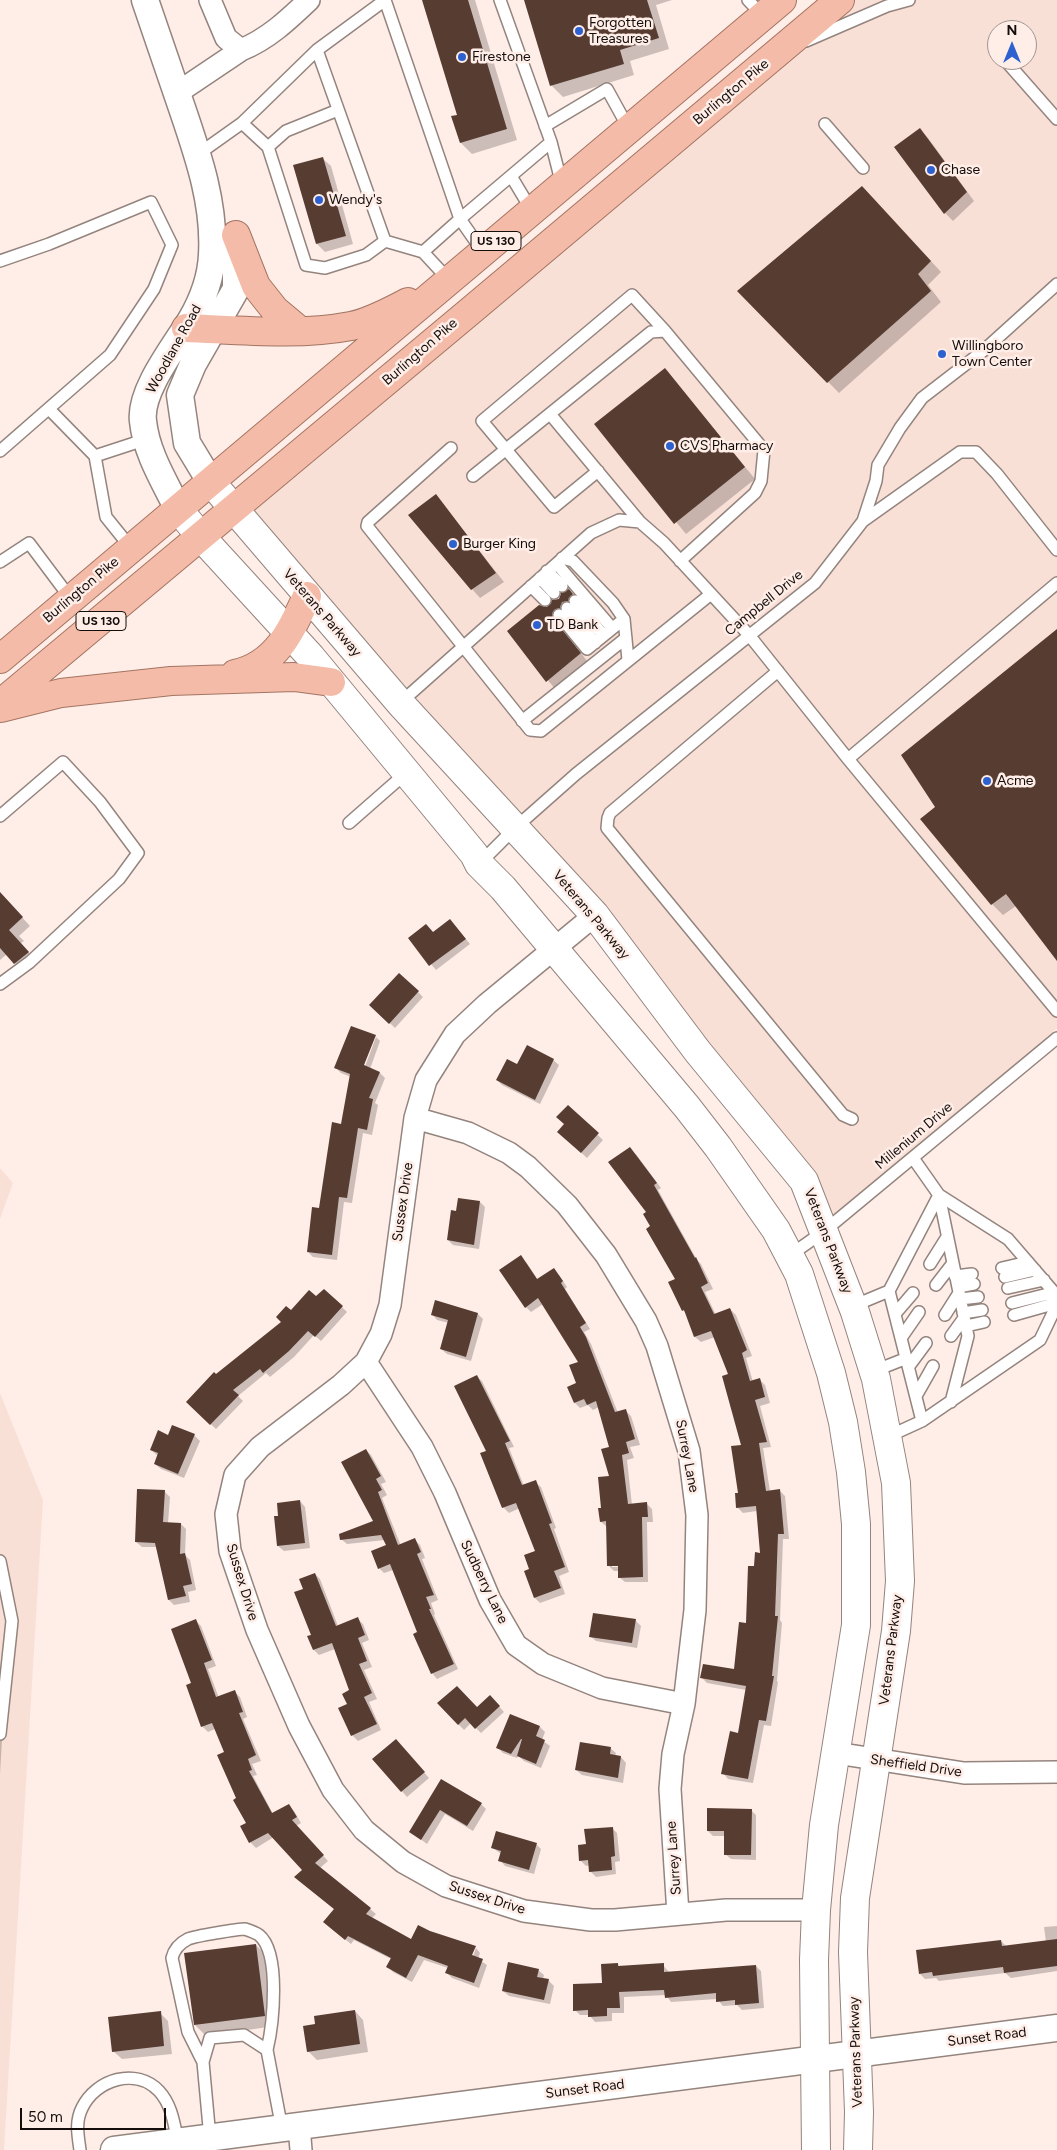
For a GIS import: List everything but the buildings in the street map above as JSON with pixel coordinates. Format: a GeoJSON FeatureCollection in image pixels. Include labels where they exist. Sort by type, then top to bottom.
{"type":"FeatureCollection","features":[{"type":"Feature","properties":{"kind":"highway","name":"Burlington Pike"},"geometry":{"type":"LineString","coordinates":[[0,704],[202,538],[840,0]]}},
{"type":"Feature","properties":{"kind":"highway","name":"Burlington Pike"},"geometry":{"type":"LineString","coordinates":[[0,659],[629,129],[764,5]]}},
{"type":"Feature","properties":{"kind":"highway"},"geometry":{"type":"LineString","coordinates":[[236,235],[256,286],[275,310],[299,330]]}},
{"type":"Feature","properties":{"kind":"highway"},"geometry":{"type":"LineString","coordinates":[[186,328],[299,330],[352,325],[385,314],[449,280]]}},
{"type":"Feature","properties":{"kind":"highway"},"geometry":{"type":"LineString","coordinates":[[221,678],[255,667],[266,660],[290,634],[307,596]]}},
{"type":"Feature","properties":{"kind":"highway"},"geometry":{"type":"LineString","coordinates":[[0,709],[61,693],[100,687],[221,678],[294,677],[331,682]]}},
{"type":"Feature","properties":{"kind":"main road","name":"Veterans Parkway"},"geometry":{"type":"LineString","coordinates":[[210,482],[400,703],[595,916],[698,1052],[804,1181],[853,1306],[874,1371],[896,1483],[900,1581],[896,1631],[855,1898],[853,1952],[859,2112],[858,2150]]}},
{"type":"Feature","properties":{"kind":"main road"},"geometry":{"type":"LineString","coordinates":[[178,508],[202,538],[331,682],[474,854],[479,864],[503,888],[555,949],[718,1146],[776,1230],[799,1274],[831,1373],[843,1422],[851,1472],[856,1524],[856,1625],[824,1825],[816,1910],[814,1960],[816,2150]]}},
{"type":"Feature","properties":{"kind":"street","name":"Woodlane Road"},"geometry":{"type":"LineString","coordinates":[[145,0],[197,155],[207,190],[213,224],[212,258],[205,290],[186,328],[159,371],[148,394],[142,419],[149,449],[178,508]]}},
{"type":"Feature","properties":{"kind":"street"},"geometry":{"type":"LineString","coordinates":[[210,0],[226,38],[241,50]]}},
{"type":"Feature","properties":{"kind":"street"},"geometry":{"type":"LineString","coordinates":[[177,93],[241,50],[257,43],[282,25],[309,0]]}},
{"type":"Feature","properties":{"kind":"street","name":"Woodlane Road"},"geometry":{"type":"LineString","coordinates":[[197,155],[236,235],[236,289],[193,364],[180,396],[187,443],[210,482]]}},
{"type":"Feature","properties":{"kind":"street","name":"Sussex Drive"},"geometry":{"type":"LineString","coordinates":[[595,916],[487,1004],[455,1034],[426,1080],[415,1118],[390,1305],[381,1334],[366,1362],[341,1385],[260,1447],[235,1475],[226,1514],[230,1551],[257,1630],[299,1726],[320,1768],[333,1790],[364,1830],[403,1862],[446,1886],[524,1911],[591,1920],[726,1910],[816,1910]]}},
{"type":"Feature","properties":{"kind":"street","name":"Surrey Lane"},"geometry":{"type":"LineString","coordinates":[[415,1118],[468,1133],[509,1153],[528,1167],[567,1205],[606,1255],[646,1321],[657,1346],[689,1452],[697,1515],[695,1610],[684,1704],[673,1754],[670,1789],[678,1914]]}},
{"type":"Feature","properties":{"kind":"street","name":"Sudberry Lane"},"geometry":{"type":"LineString","coordinates":[[366,1362],[422,1447],[445,1492],[490,1600],[516,1645],[543,1664],[602,1688],[684,1704]]}},
{"type":"Feature","properties":{"kind":"street","name":"Sheffield Drive"},"geometry":{"type":"LineString","coordinates":[[836,1753],[964,1773],[1057,1772]]}},
{"type":"Feature","properties":{"kind":"street","name":"Sunset Road"},"geometry":{"type":"LineString","coordinates":[[114,2150],[210,2138],[294,2135],[856,2054],[1057,2028]]}},
{"type":"Feature","properties":{"kind":"lane"},"geometry":{"type":"LineString","coordinates":[[197,155],[242,123],[317,50],[385,0],[460,219],[483,252]]}},
{"type":"Feature","properties":{"kind":"lane"},"geometry":{"type":"LineString","coordinates":[[500,0],[551,142],[562,185]]}},
{"type":"Feature","properties":{"kind":"lane"},"geometry":{"type":"LineString","coordinates":[[777,53],[888,6],[909,0]]}},
{"type":"Feature","properties":{"kind":"lane"},"geometry":{"type":"LineString","coordinates":[[317,50],[385,241]]}},
{"type":"Feature","properties":{"kind":"lane"},"geometry":{"type":"LineString","coordinates":[[1014,70],[1057,119]]}},
{"type":"Feature","properties":{"kind":"lane"},"geometry":{"type":"LineString","coordinates":[[545,126],[606,89],[629,129]]}},
{"type":"Feature","properties":{"kind":"lane"},"geometry":{"type":"LineString","coordinates":[[268,147],[286,131],[338,110]]}},
{"type":"Feature","properties":{"kind":"lane"},"geometry":{"type":"LineString","coordinates":[[242,123],[268,147],[306,265],[325,268],[366,255],[385,241]]}},
{"type":"Feature","properties":{"kind":"lane"},"geometry":{"type":"LineString","coordinates":[[825,124],[863,168]]}},
{"type":"Feature","properties":{"kind":"lane"},"geometry":{"type":"LineString","coordinates":[[423,252],[551,142]]}},
{"type":"Feature","properties":{"kind":"lane"},"geometry":{"type":"LineString","coordinates":[[511,176],[532,211]]}},
{"type":"Feature","properties":{"kind":"lane"},"geometry":{"type":"LineString","coordinates":[[0,260],[49,244],[151,202],[172,245],[154,289],[110,355],[0,451]]}},
{"type":"Feature","properties":{"kind":"lane"},"geometry":{"type":"LineString","coordinates":[[385,241],[423,252],[449,280]]}},
{"type":"Feature","properties":{"kind":"lane","name":"Campbell Drive"},"geometry":{"type":"LineString","coordinates":[[479,864],[515,828],[576,774],[815,583],[863,521],[876,481],[878,464],[900,428],[922,398],[983,350],[1057,284]]}},
{"type":"Feature","properties":{"kind":"lane"},"geometry":{"type":"LineString","coordinates":[[598,471],[554,507],[482,421],[632,295],[665,331],[764,450],[760,480],[755,493],[680,561]]}},
{"type":"Feature","properties":{"kind":"lane"},"geometry":{"type":"LineString","coordinates":[[473,476],[651,332],[665,331]]}},
{"type":"Feature","properties":{"kind":"lane"},"geometry":{"type":"LineString","coordinates":[[49,409],[95,456],[106,517],[131,548]]}},
{"type":"Feature","properties":{"kind":"lane"},"geometry":{"type":"LineString","coordinates":[[550,414],[640,522],[680,561],[749,635],[848,759],[1057,1011]]}},
{"type":"Feature","properties":{"kind":"lane"},"geometry":{"type":"LineString","coordinates":[[95,456],[147,439]]}},
{"type":"Feature","properties":{"kind":"lane"},"geometry":{"type":"LineString","coordinates":[[451,448],[368,522],[367,526],[530,730],[541,731],[711,594]]}},
{"type":"Feature","properties":{"kind":"lane"},"geometry":{"type":"LineString","coordinates":[[863,521],[960,452],[976,452],[997,474],[1057,550]]}},
{"type":"Feature","properties":{"kind":"lane"},"geometry":{"type":"LineString","coordinates":[[400,703],[591,533],[619,520],[640,522]]}},
{"type":"Feature","properties":{"kind":"lane"},"geometry":{"type":"LineString","coordinates":[[0,562],[29,543],[71,599]]}},
{"type":"Feature","properties":{"kind":"lane"},"geometry":{"type":"LineString","coordinates":[[548,571],[573,561],[612,603],[624,619],[628,660]]}},
{"type":"Feature","properties":{"kind":"lane"},"geometry":{"type":"LineString","coordinates":[[548,571],[554,593],[548,571]]}},
{"type":"Feature","properties":{"kind":"lane"},"geometry":{"type":"LineString","coordinates":[[548,571],[599,639]]}},
{"type":"Feature","properties":{"kind":"lane"},"geometry":{"type":"LineString","coordinates":[[848,759],[1057,583]]}},
{"type":"Feature","properties":{"kind":"lane"},"geometry":{"type":"LineString","coordinates":[[599,639],[567,608],[599,639]]}},
{"type":"Feature","properties":{"kind":"lane"},"geometry":{"type":"LineString","coordinates":[[599,639],[624,619]]}},
{"type":"Feature","properties":{"kind":"lane"},"geometry":{"type":"LineString","coordinates":[[522,721],[626,638]]}},
{"type":"Feature","properties":{"kind":"lane"},"geometry":{"type":"LineString","coordinates":[[778,672],[610,813],[607,828],[843,1115],[852,1119]]}},
{"type":"Feature","properties":{"kind":"lane"},"geometry":{"type":"LineString","coordinates":[[0,816],[63,762],[100,802],[138,853],[112,885],[30,962],[0,984]]}},
{"type":"Feature","properties":{"kind":"lane"},"geometry":{"type":"LineString","coordinates":[[349,823],[406,773]]}},
{"type":"Feature","properties":{"kind":"lane","name":"Millenium Drive"},"geometry":{"type":"LineString","coordinates":[[789,1256],[823,1232],[1057,1038]]}},
{"type":"Feature","properties":{"kind":"lane"},"geometry":{"type":"LineString","coordinates":[[888,1437],[922,1421],[1040,1340],[1053,1303],[1052,1290],[1008,1239],[939,1195],[912,1158]]}},
{"type":"Feature","properties":{"kind":"lane"},"geometry":{"type":"LineString","coordinates":[[939,1195],[968,1336],[951,1402]]}},
{"type":"Feature","properties":{"kind":"lane"},"geometry":{"type":"LineString","coordinates":[[922,1421],[890,1290],[939,1195]]}},
{"type":"Feature","properties":{"kind":"lane"},"geometry":{"type":"LineString","coordinates":[[930,1264],[947,1237]]}},
{"type":"Feature","properties":{"kind":"lane"},"geometry":{"type":"LineString","coordinates":[[936,1285],[953,1263]]}},
{"type":"Feature","properties":{"kind":"lane"},"geometry":{"type":"LineString","coordinates":[[1031,1266],[1005,1278],[1044,1280]]}},
{"type":"Feature","properties":{"kind":"lane"},"geometry":{"type":"LineString","coordinates":[[945,1315],[958,1289],[973,1279]]}},
{"type":"Feature","properties":{"kind":"lane"},"geometry":{"type":"LineString","coordinates":[[958,1289],[978,1297]]}},
{"type":"Feature","properties":{"kind":"lane"},"geometry":{"type":"LineString","coordinates":[[853,1306],[890,1290]]}},
{"type":"Feature","properties":{"kind":"lane"},"geometry":{"type":"LineString","coordinates":[[895,1314],[913,1293]]}},
{"type":"Feature","properties":{"kind":"lane"},"geometry":{"type":"LineString","coordinates":[[1012,1303],[1053,1303]]}},
{"type":"Feature","properties":{"kind":"lane"},"geometry":{"type":"LineString","coordinates":[[1014,1315],[1053,1303]]}},
{"type":"Feature","properties":{"kind":"lane"},"geometry":{"type":"LineString","coordinates":[[951,1336],[964,1319],[982,1310]]}},
{"type":"Feature","properties":{"kind":"lane"},"geometry":{"type":"LineString","coordinates":[[901,1338],[919,1312]]}},
{"type":"Feature","properties":{"kind":"lane"},"geometry":{"type":"LineString","coordinates":[[964,1319],[984,1322]]}},
{"type":"Feature","properties":{"kind":"lane"},"geometry":{"type":"LineString","coordinates":[[874,1371],[908,1362],[926,1343]]}},
{"type":"Feature","properties":{"kind":"lane"},"geometry":{"type":"LineString","coordinates":[[916,1396],[933,1366]]}},
{"type":"Feature","properties":{"kind":"lane"},"geometry":{"type":"LineString","coordinates":[[0,1561],[12,1621],[0,1734]]}},
{"type":"Feature","properties":{"kind":"lane"},"geometry":{"type":"LineString","coordinates":[[210,2138],[203,2062],[188,2032],[172,1958],[175,1949],[189,1939],[246,1929],[260,1936],[270,1957],[275,2002],[268,2050],[294,2135]]}},
{"type":"Feature","properties":{"kind":"lane"},"geometry":{"type":"LineString","coordinates":[[203,2062],[210,2038],[244,2035],[268,2050]]}},
{"type":"Feature","properties":{"kind":"lane"},"geometry":{"type":"LineString","coordinates":[[80,2150],[77,2126],[82,2107],[98,2088],[116,2079],[142,2078],[159,2091],[170,2108],[178,2142]]}},
{"type":"Feature","properties":{"kind":"shaded area"},"geometry":{"type":"Polygon","coordinates":[[[840,0],[1057,0],[1057,1028],[823,1232],[804,1181],[234,510],[840,0]]]}},
{"type":"Feature","properties":{"kind":"shaded area"},"geometry":{"type":"Polygon","coordinates":[[[0,1168],[13,1183],[0,1219],[0,1168]]]}},
{"type":"Feature","properties":{"kind":"shaded area"},"geometry":{"type":"Polygon","coordinates":[[[0,1393],[43,1500],[4,2150],[0,2150],[0,1393]]]}},
{"type":"Feature","properties":{"kind":"place","name":"Forgotten Treasures"},"geometry":{"type":"Point","coordinates":[579,31]}},
{"type":"Feature","properties":{"kind":"place","name":"Firestone"},"geometry":{"type":"Point","coordinates":[462,57]}},
{"type":"Feature","properties":{"kind":"place","name":"Chase"},"geometry":{"type":"Point","coordinates":[931,170]}},
{"type":"Feature","properties":{"kind":"place","name":"Wendy's"},"geometry":{"type":"Point","coordinates":[319,200]}},
{"type":"Feature","properties":{"kind":"place","name":"Willingboro Town Center"},"geometry":{"type":"Point","coordinates":[942,354]}},
{"type":"Feature","properties":{"kind":"place","name":"CVS Pharmacy"},"geometry":{"type":"Point","coordinates":[670,446]}},
{"type":"Feature","properties":{"kind":"place","name":"Burger King"},"geometry":{"type":"Point","coordinates":[453,544]}},
{"type":"Feature","properties":{"kind":"place","name":"TD Bank"},"geometry":{"type":"Point","coordinates":[537,625]}},
{"type":"Feature","properties":{"kind":"place","name":"Acme"},"geometry":{"type":"Point","coordinates":[987,781]}}]}
